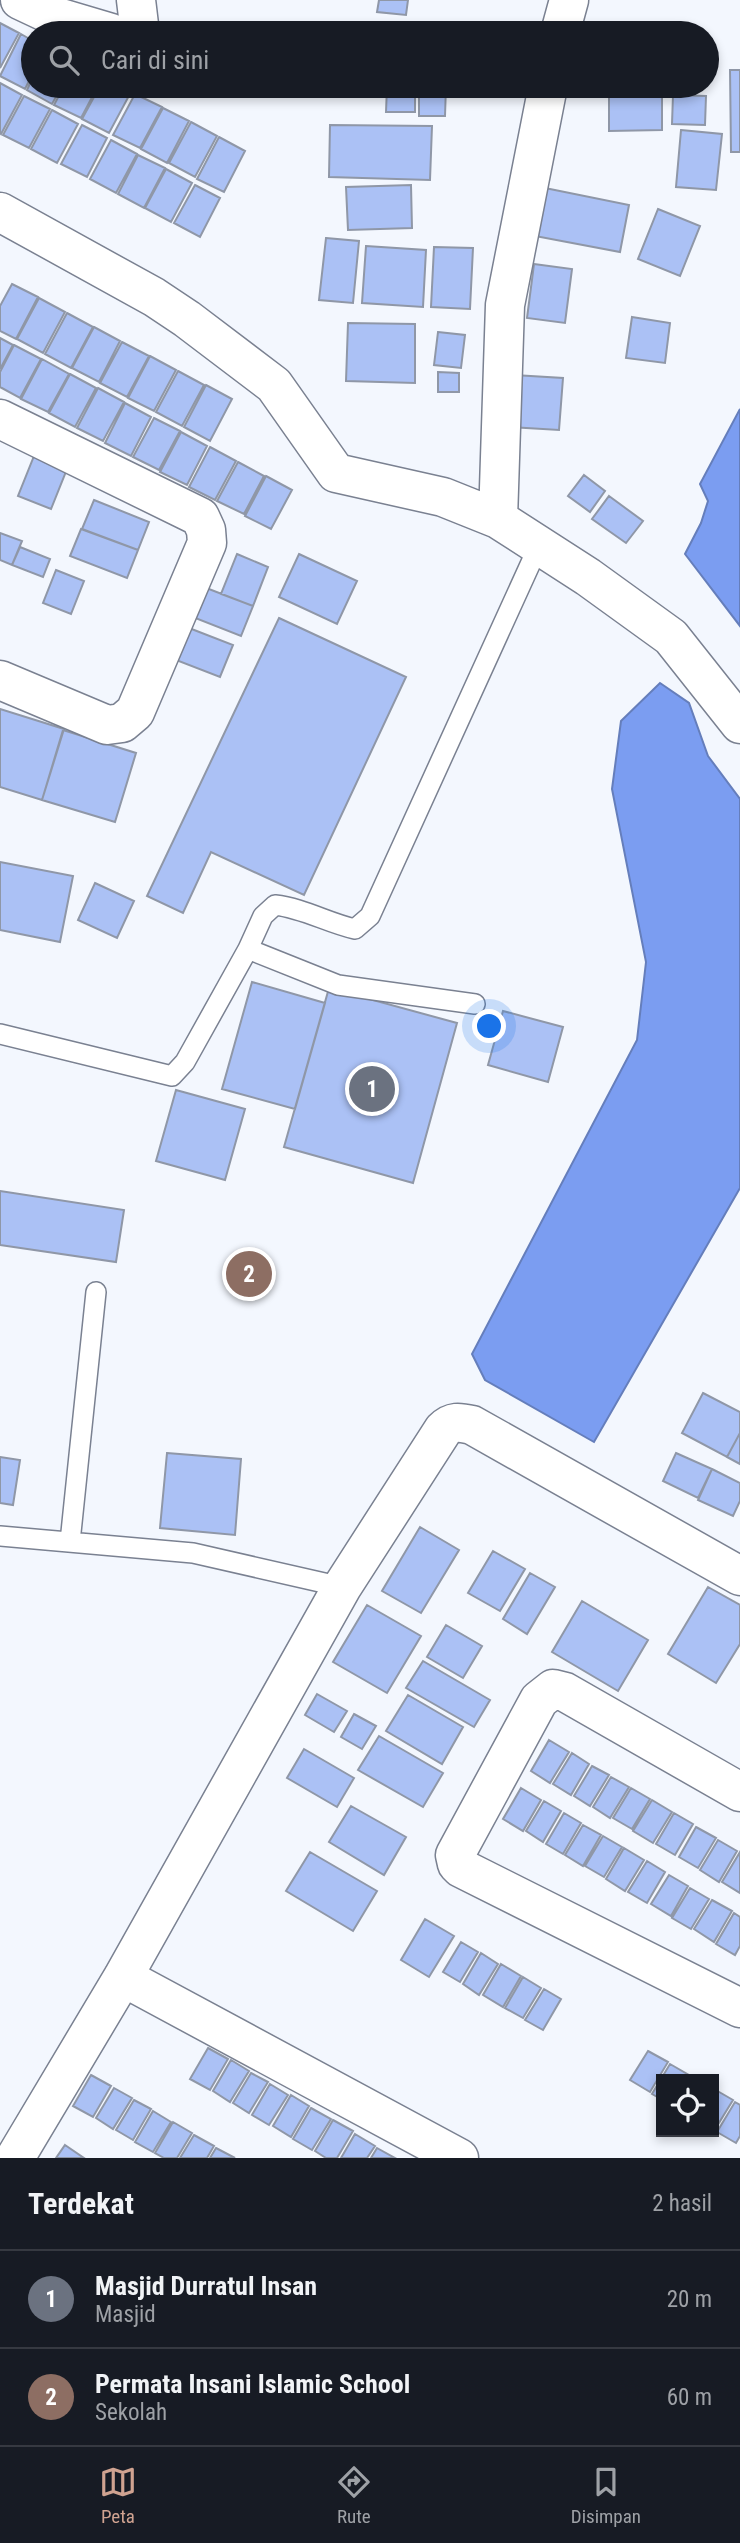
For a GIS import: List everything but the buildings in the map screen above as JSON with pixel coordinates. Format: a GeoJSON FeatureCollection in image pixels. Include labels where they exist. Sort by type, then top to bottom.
{"type":"FeatureCollection","features":[{"type":"Feature","properties":{"kind":"street"},"geometry":{"type":"LineString","coordinates":[[20,0],[58,8],[86,21]]}},
{"type":"Feature","properties":{"kind":"street"},"geometry":{"type":"LineString","coordinates":[[136,0],[139,21]]}},
{"type":"Feature","properties":{"kind":"street"},"geometry":{"type":"LineString","coordinates":[[563,21],[569,0]]}},
{"type":"Feature","properties":{"kind":"street"},"geometry":{"type":"LineString","coordinates":[[498,519],[505,305],[546,98]]}},
{"type":"Feature","properties":{"kind":"street"},"geometry":{"type":"LineString","coordinates":[[0,212],[154,298],[187,319],[274,385],[336,473],[443,497],[498,519],[539,545],[671,637],[740,724]]}},
{"type":"Feature","properties":{"kind":"street"},"geometry":{"type":"LineString","coordinates":[[0,419],[200,517],[206,530],[207,543],[135,712],[122,723],[107,725],[0,680]]}},
{"type":"Feature","properties":{"kind":"street"},"geometry":{"type":"LineString","coordinates":[[15,2158],[124,1977],[342,1587],[443,1430],[450,1424],[460,1422],[472,1426],[740,1576]]}},
{"type":"Feature","properties":{"kind":"street"},"geometry":{"type":"LineString","coordinates":[[740,1792],[565,1692],[553,1689],[539,1700],[456,1851],[456,1859],[461,1867],[740,2008]]}},
{"type":"Feature","properties":{"kind":"street"},"geometry":{"type":"LineString","coordinates":[[124,1977],[459,2158]]}},
{"type":"Feature","properties":{"kind":"lane"},"geometry":{"type":"LineString","coordinates":[[0,1034],[172,1076],[186,1062],[248,949],[263,916],[275,905],[293,907],[355,929],[370,916],[539,545]]}},
{"type":"Feature","properties":{"kind":"lane"},"geometry":{"type":"LineString","coordinates":[[248,949],[338,985],[475,1004]]}},
{"type":"Feature","properties":{"kind":"lane"},"geometry":{"type":"LineString","coordinates":[[70,1542],[96,1292]]}},
{"type":"Feature","properties":{"kind":"lane"},"geometry":{"type":"LineString","coordinates":[[0,1536],[193,1553],[342,1587]]}},
{"type":"Feature","properties":{"kind":"water"},"geometry":{"type":"Polygon","coordinates":[[[740,409],[740,626],[685,554],[701,523],[708,501],[700,484],[740,409]]]}},
{"type":"Feature","properties":{"kind":"water"},"geometry":{"type":"Polygon","coordinates":[[[660,683],[689,703],[708,756],[740,799],[740,1188],[594,1442],[485,1380],[472,1354],[637,1040],[646,962],[612,789],[621,721],[660,683]]]}},
{"type":"Feature","properties":{"kind":"place","name":"Masjid Durratul Insan"},"geometry":{"type":"Point","coordinates":[372,1089]}},
{"type":"Feature","properties":{"kind":"place","name":"Permata Insani Islamic School"},"geometry":{"type":"Point","coordinates":[249,1274]}}]}
